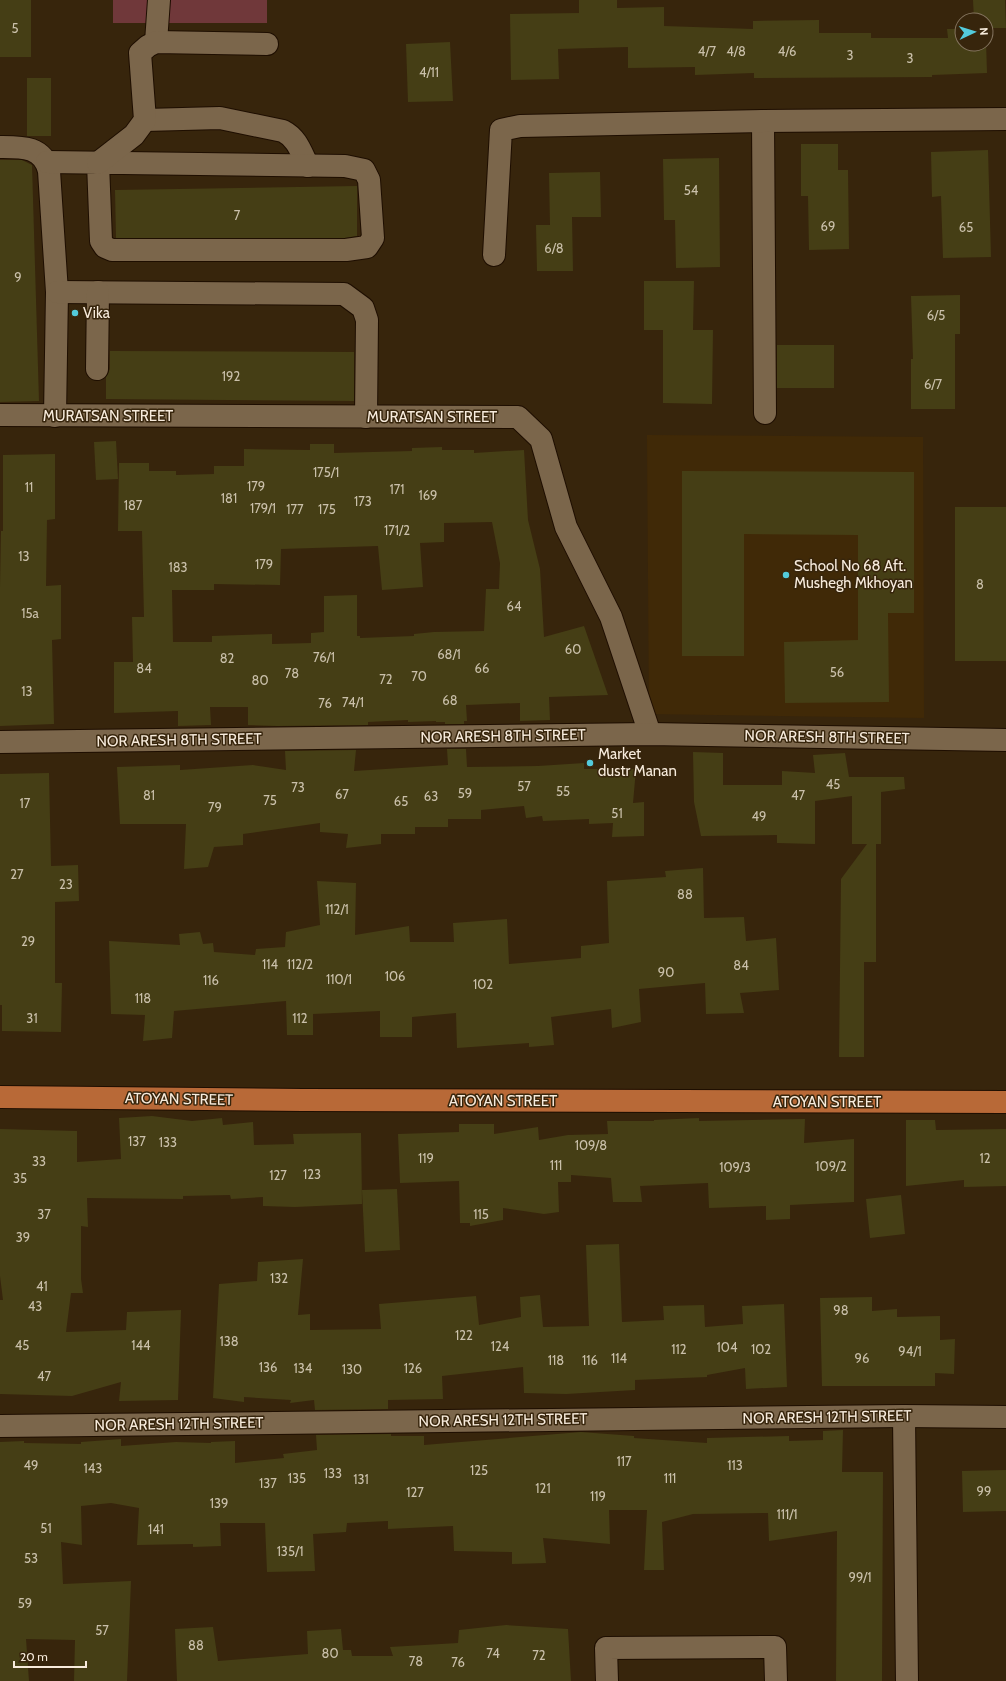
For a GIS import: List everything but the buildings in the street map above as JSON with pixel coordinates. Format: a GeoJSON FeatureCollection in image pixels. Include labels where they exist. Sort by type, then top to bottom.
{"type":"FeatureCollection","features":[{"type":"Feature","properties":{"kind":"main road","name":"ATOYAN STREET"},"geometry":{"type":"LineString","coordinates":[[0,1097],[303,1100],[1006,1102]]}},
{"type":"Feature","properties":{"kind":"street"},"geometry":{"type":"LineString","coordinates":[[156,42],[159,0]]}},
{"type":"Feature","properties":{"kind":"street"},"geometry":{"type":"LineString","coordinates":[[98,163],[134,135],[145,120],[140,53],[148,46],[156,42],[267,44]]}},
{"type":"Feature","properties":{"kind":"street"},"geometry":{"type":"LineString","coordinates":[[145,120],[220,118],[283,131],[295,140],[308,166]]}},
{"type":"Feature","properties":{"kind":"street"},"geometry":{"type":"LineString","coordinates":[[494,255],[501,130],[520,126],[764,121],[1006,119]]}},
{"type":"Feature","properties":{"kind":"street"},"geometry":{"type":"LineString","coordinates":[[764,121],[765,414]]}},
{"type":"Feature","properties":{"kind":"street"},"geometry":{"type":"LineString","coordinates":[[0,147],[24,147],[42,155],[47,162],[50,171],[57,292],[55,416]]}},
{"type":"Feature","properties":{"kind":"street"},"geometry":{"type":"LineString","coordinates":[[47,162],[346,166],[364,170],[369,180],[372,238],[367,247],[346,250],[112,250],[105,247],[101,241],[98,163]]}},
{"type":"Feature","properties":{"kind":"street"},"geometry":{"type":"LineString","coordinates":[[57,292],[344,294],[363,308],[367,320],[366,417]]}},
{"type":"Feature","properties":{"kind":"street"},"geometry":{"type":"LineString","coordinates":[[97,369],[98,292]]}},
{"type":"Feature","properties":{"kind":"street","name":"MURATSAN STREET"},"geometry":{"type":"LineString","coordinates":[[0,416],[518,417],[541,439],[566,527],[611,617],[650,734]]}},
{"type":"Feature","properties":{"kind":"street","name":"NOR ARESH 8TH STREET"},"geometry":{"type":"LineString","coordinates":[[0,742],[650,734],[1006,740]]}},
{"type":"Feature","properties":{"kind":"street"},"geometry":{"type":"LineString","coordinates":[[904,1416],[907,1681]]}},
{"type":"Feature","properties":{"kind":"street","name":"NOR ARESH 12TH STREET"},"geometry":{"type":"LineString","coordinates":[[0,1426],[904,1416],[1006,1417]]}},
{"type":"Feature","properties":{"kind":"street"},"geometry":{"type":"LineString","coordinates":[[607,1681],[606,1648],[776,1648],[776,1681]]}},
{"type":"Feature","properties":{"kind":"shaded area"},"geometry":{"type":"Polygon","coordinates":[[[113,0],[267,0],[267,23],[113,23],[113,0]]]}},
{"type":"Feature","properties":{"kind":"shaded area","name":"School No 68 Aft. Mushegh Mkhoyan"},"geometry":{"type":"Polygon","coordinates":[[[647,435],[923,437],[924,718],[649,714],[647,435]]]}},
{"type":"Feature","properties":{"kind":"place","name":"Vika"},"geometry":{"type":"Point","coordinates":[75,313]}},
{"type":"Feature","properties":{"kind":"place","name":"School No 68 Aft. Mushegh Mkhoyan"},"geometry":{"type":"Point","coordinates":[786,575]}},
{"type":"Feature","properties":{"kind":"place","name":"Market dustr Manan"},"geometry":{"type":"Point","coordinates":[590,763]}}]}
